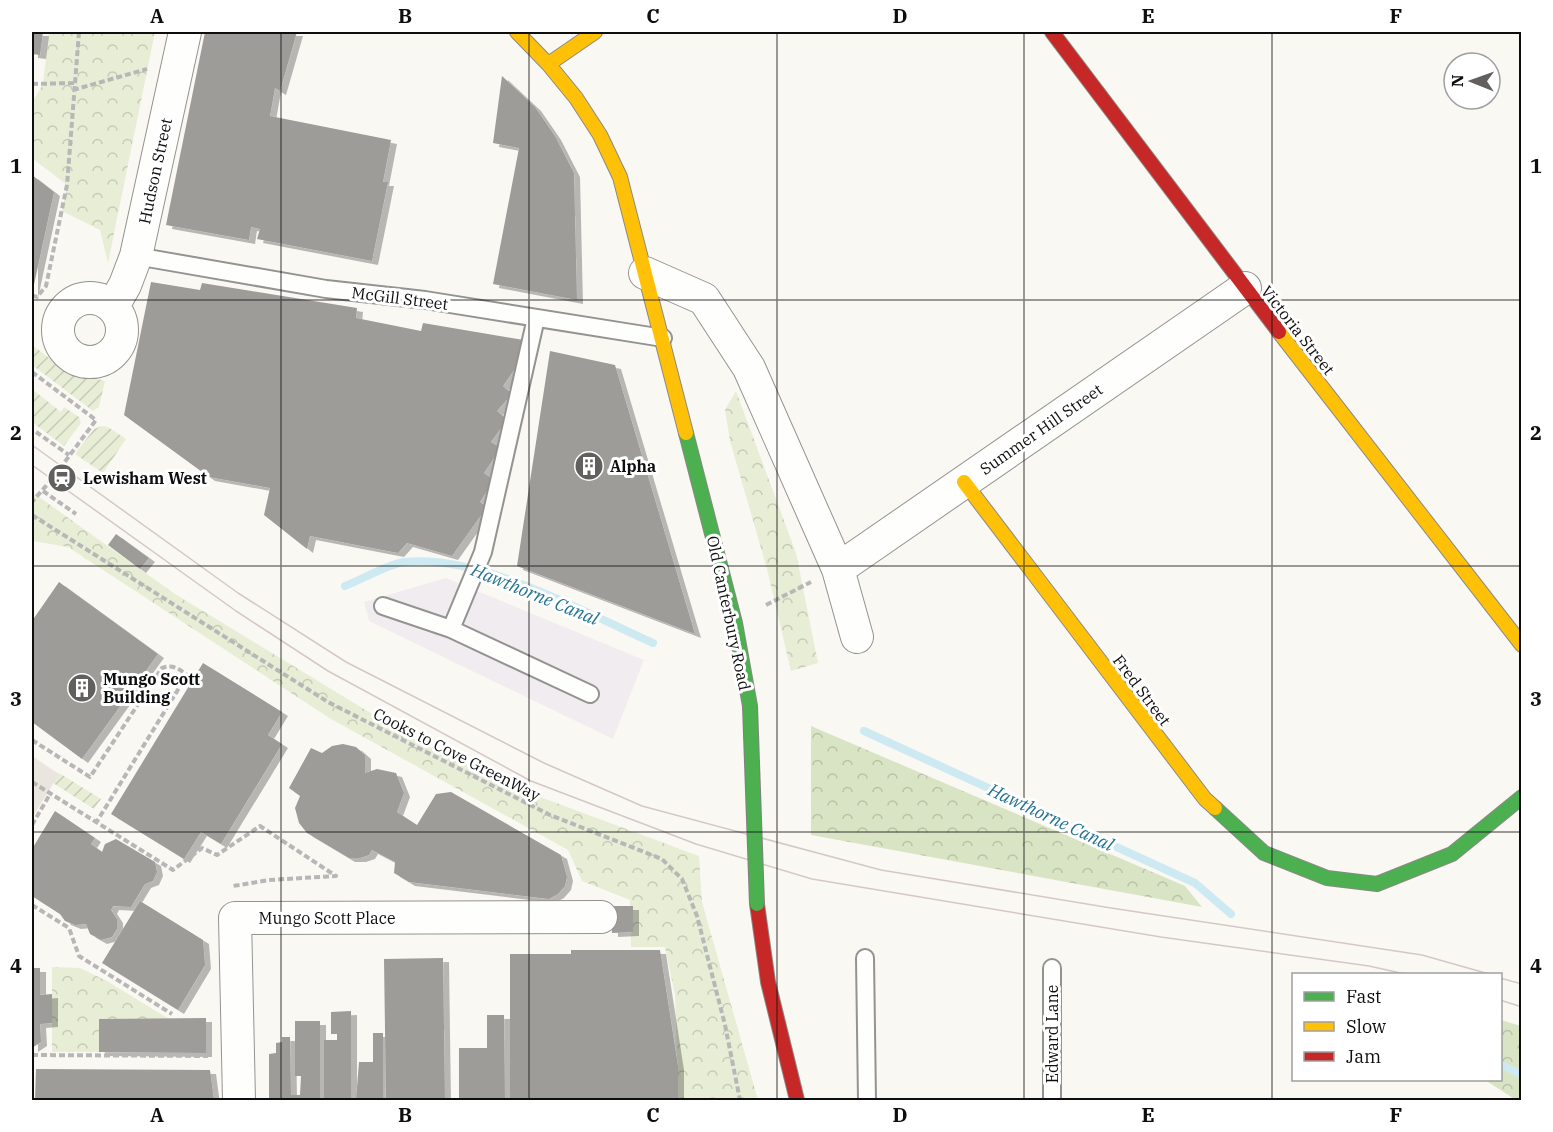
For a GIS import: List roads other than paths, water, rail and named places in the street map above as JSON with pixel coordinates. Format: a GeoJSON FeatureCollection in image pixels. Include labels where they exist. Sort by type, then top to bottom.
{"type":"FeatureCollection","features":[{"type":"Feature","properties":{"kind":"street","name":"Old Canterbury Road"},"geometry":{"type":"LineString","coordinates":[[517,32],[550,63],[583,105],[602,135],[620,177],[663,338],[735,624],[750,706],[756,904],[768,982],[797,1101]]}},
{"type":"Feature","properties":{"kind":"street"},"geometry":{"type":"LineString","coordinates":[[550,63],[595,32]]}},
{"type":"Feature","properties":{"kind":"street","name":"Victoria Street"},"geometry":{"type":"LineString","coordinates":[[1052,32],[1245,288],[1521,645]]}},
{"type":"Feature","properties":{"kind":"street","name":"Hudson Street"},"geometry":{"type":"LineString","coordinates":[[113,306],[125,285],[136,256],[182,46]]}},
{"type":"Feature","properties":{"kind":"street"},"geometry":{"type":"LineString","coordinates":[[645,273],[704,299],[749,368],[838,569],[857,638]]}},
{"type":"Feature","properties":{"kind":"street","name":"Summer Hill Street"},"geometry":{"type":"LineString","coordinates":[[838,569],[1245,288]]}},
{"type":"Feature","properties":{"kind":"street","name":"Fred Street"},"geometry":{"type":"LineString","coordinates":[[964,482],[1205,799],[1264,853],[1327,878],[1377,884],[1452,854],[1521,797]]}},
{"type":"Feature","properties":{"kind":"street","name":"Mungo Scott Place"},"geometry":{"type":"LineString","coordinates":[[238,1101],[236,918],[601,917]]}},
{"type":"Feature","properties":{"kind":"lane","name":"McGill Street"},"geometry":{"type":"LineString","coordinates":[[136,256],[326,289],[425,300],[663,338]]}},
{"type":"Feature","properties":{"kind":"lane"},"geometry":{"type":"LineString","coordinates":[[451,629],[483,552],[537,318]]}},
{"type":"Feature","properties":{"kind":"lane"},"geometry":{"type":"LineString","coordinates":[[383,606],[451,629],[590,694]]}},
{"type":"Feature","properties":{"kind":"lane"},"geometry":{"type":"LineString","coordinates":[[865,958],[867,1101]]}},
{"type":"Feature","properties":{"kind":"lane","name":"Edward Lane"},"geometry":{"type":"LineString","coordinates":[[1052,968],[1052,1101]]}},
{"type":"Feature","properties":{"kind":"waterway","name":"Hawthorne Canal"},"geometry":{"type":"LineString","coordinates":[[345,586],[404,562],[434,562],[466,567],[532,588],[653,643]]}},
{"type":"Feature","properties":{"kind":"waterway","name":"Hawthorne Canal"},"geometry":{"type":"LineString","coordinates":[[864,731],[1195,883],[1231,914]]}},
{"type":"Feature","properties":{"kind":"waterway","name":"Hawthorne Canal"},"geometry":{"type":"LineString","coordinates":[[1502,1065],[1522,1075]]}},
{"type":"Feature","properties":{"kind":"tram line"},"geometry":{"type":"LineString","coordinates":[[32,445],[238,593],[346,662],[544,763],[642,806],[881,870],[1111,908],[1422,955],[1485,973]]}},
{"type":"Feature","properties":{"kind":"tram line"},"geometry":{"type":"LineString","coordinates":[[32,465],[236,611],[328,671],[531,781],[696,844],[812,879],[1161,937],[1369,966],[1400,973]]}},
{"type":"Feature","properties":{"kind":"tram line"},"geometry":{"type":"LineString","coordinates":[[1502,979],[1522,984]]}},
{"type":"Feature","properties":{"kind":"tram line"},"geometry":{"type":"LineString","coordinates":[[1502,1001],[1522,1007]]}},
{"type":"Feature","properties":{"kind":"place","name":"Alpha"},"geometry":{"type":"Point","coordinates":[589,466]}},
{"type":"Feature","properties":{"kind":"place","name":"Lewisham West"},"geometry":{"type":"Point","coordinates":[62,478]}},
{"type":"Feature","properties":{"kind":"place","name":"Mungo Scott Building"},"geometry":{"type":"Point","coordinates":[82,688]}}]}
